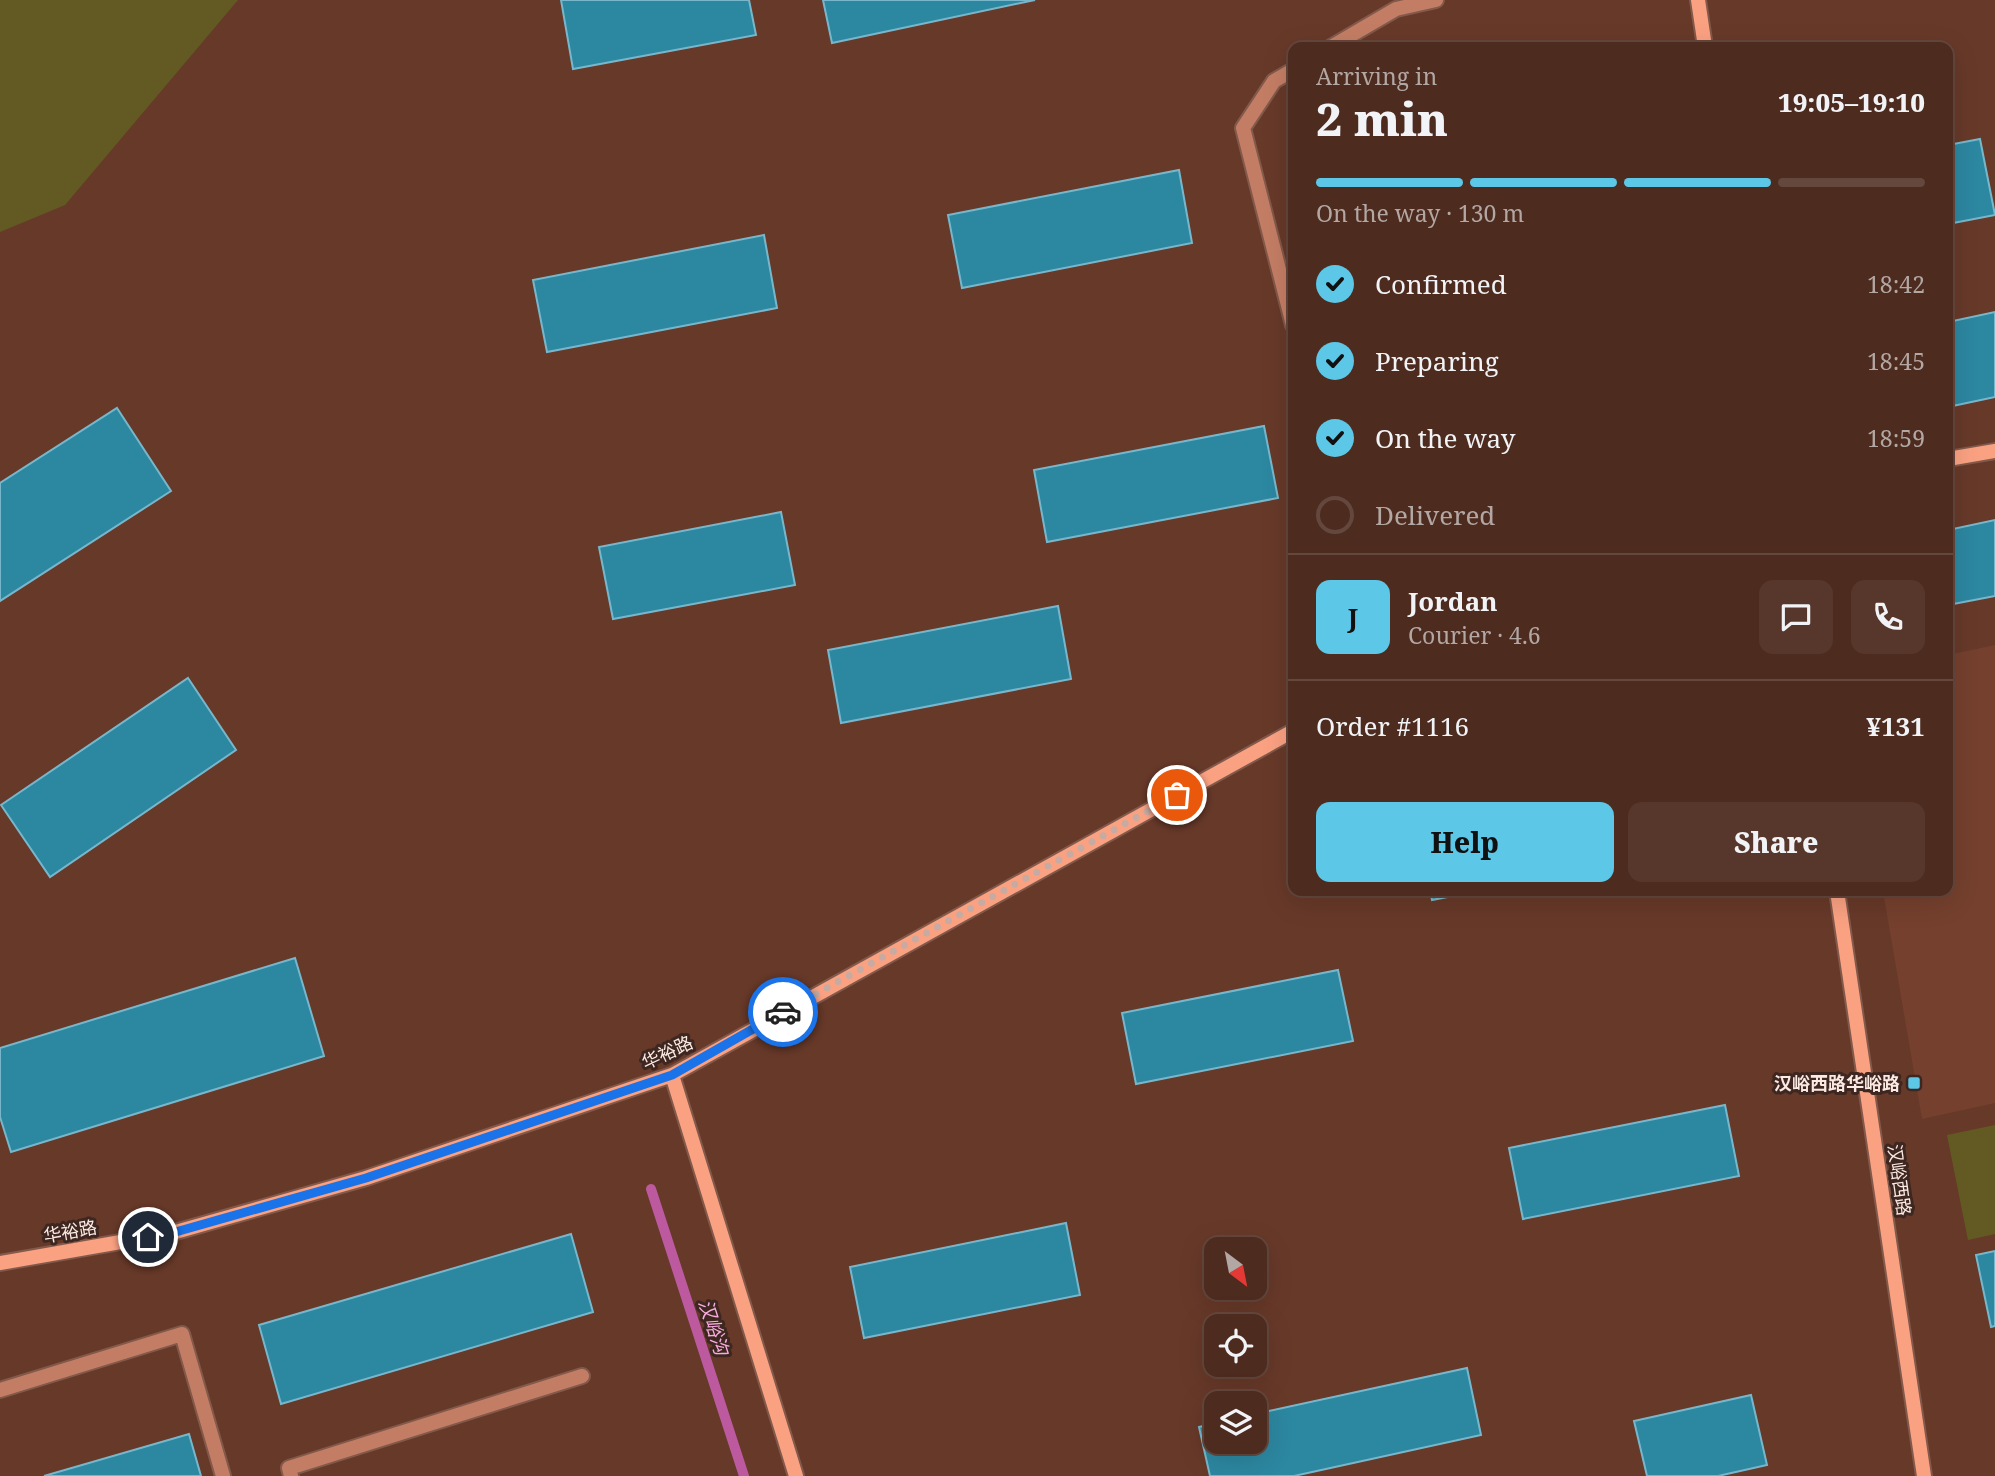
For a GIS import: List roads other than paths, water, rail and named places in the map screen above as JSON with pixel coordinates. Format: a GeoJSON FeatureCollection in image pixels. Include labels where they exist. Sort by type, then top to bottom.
{"type":"FeatureCollection","features":[{"type":"Feature","properties":{"kind":"street"},"geometry":{"type":"LineString","coordinates":[[1340,42],[1396,9],[1436,0]]}},
{"type":"Feature","properties":{"kind":"street"},"geometry":{"type":"LineString","coordinates":[[1698,0],[1704,42]]}},
{"type":"Feature","properties":{"kind":"street"},"geometry":{"type":"LineString","coordinates":[[1288,73],[1274,81],[1243,128],[1288,305]]}},
{"type":"Feature","properties":{"kind":"street"},"geometry":{"type":"LineString","coordinates":[[1953,458],[1995,451]]}},
{"type":"Feature","properties":{"kind":"street","name":"华裕路"},"geometry":{"type":"LineString","coordinates":[[0,1264],[185,1229],[366,1178],[672,1075],[1288,734]]}},
{"type":"Feature","properties":{"kind":"street","name":"汉峪西路"},"geometry":{"type":"LineString","coordinates":[[1838,896],[1924,1476]]}},
{"type":"Feature","properties":{"kind":"street"},"geometry":{"type":"LineString","coordinates":[[672,1075],[796,1476]]}},
{"type":"Feature","properties":{"kind":"street"},"geometry":{"type":"LineString","coordinates":[[0,1390],[183,1334],[223,1476]]}},
{"type":"Feature","properties":{"kind":"street"},"geometry":{"type":"LineString","coordinates":[[291,1476],[289,1468],[582,1376]]}},
{"type":"Feature","properties":{"kind":"waterway","name":"汉峪沟"},"geometry":{"type":"LineString","coordinates":[[651,1189],[744,1476]]}},
{"type":"Feature","properties":{"kind":"place","name":"汉峪西路华峪路"},"geometry":{"type":"Point","coordinates":[1914,1083]}}]}
